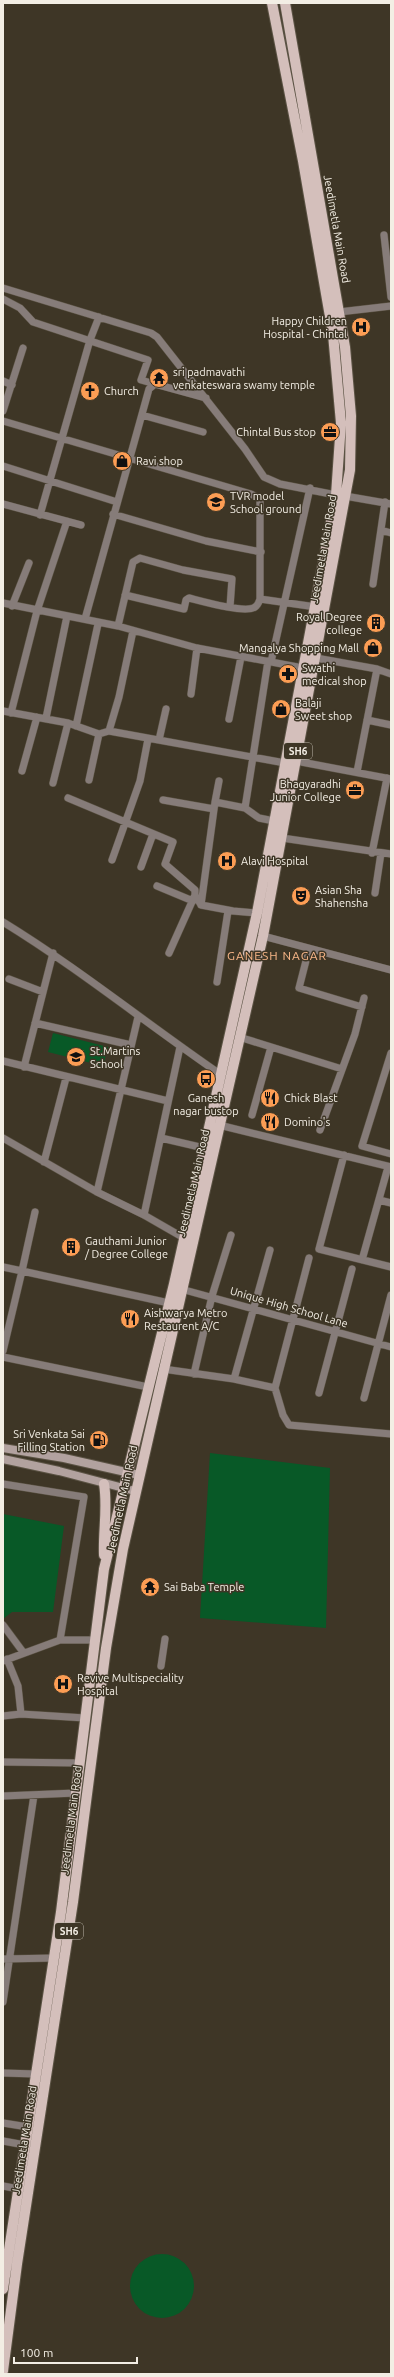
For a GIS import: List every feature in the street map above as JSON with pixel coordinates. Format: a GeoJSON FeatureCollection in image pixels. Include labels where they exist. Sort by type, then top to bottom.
{"type":"FeatureCollection","features":[{"type":"Feature","properties":{"kind":"main road","name":"Jeedimetla Main Road"},"geometry":{"type":"LineString","coordinates":[[3,2288],[54,1958],[104,1569],[126,1472],[184,1238],[219,1125],[263,936],[316,658],[340,495],[341,423],[333,334],[303,161],[272,3]]}},
{"type":"Feature","properties":{"kind":"main road","name":"Jeedimetla Main Road"},"geometry":{"type":"LineString","coordinates":[[3,2371],[18,2257],[73,1902],[106,1648],[135,1491],[181,1289],[204,1172],[204,1148],[257,913],[303,668],[340,495],[350,470],[351,416],[339,312],[285,3]]}},
{"type":"Feature","properties":{"kind":"main road"},"geometry":{"type":"LineString","coordinates":[[104,1484],[107,1504],[104,1533],[104,1569]]}},
{"type":"Feature","properties":{"kind":"main road"},"geometry":{"type":"LineString","coordinates":[[43,2027],[53,2030]]}},
{"type":"Feature","properties":{"kind":"street"},"geometry":{"type":"LineString","coordinates":[[384,235],[391,297]]}},
{"type":"Feature","properties":{"kind":"street"},"geometry":{"type":"LineString","coordinates":[[3,288],[142,329],[157,337],[206,398],[264,477],[280,484],[310,488],[340,495],[388,503],[381,530],[373,584]]}},
{"type":"Feature","properties":{"kind":"street"},"geometry":{"type":"LineString","coordinates":[[3,299],[20,308],[34,322],[148,360],[141,380],[206,398]]}},
{"type":"Feature","properties":{"kind":"street"},"geometry":{"type":"LineString","coordinates":[[339,312],[391,306]]}},
{"type":"Feature","properties":{"kind":"street"},"geometry":{"type":"LineString","coordinates":[[40,515],[90,340],[99,317]]}},
{"type":"Feature","properties":{"kind":"street"},"geometry":{"type":"LineString","coordinates":[[3,411],[23,348]]}},
{"type":"Feature","properties":{"kind":"street"},"geometry":{"type":"LineString","coordinates":[[3,381],[12,384]]}},
{"type":"Feature","properties":{"kind":"street"},"geometry":{"type":"LineString","coordinates":[[85,619],[113,514],[142,415],[150,389],[155,384]]}},
{"type":"Feature","properties":{"kind":"street"},"geometry":{"type":"LineString","coordinates":[[142,415],[203,432]]}},
{"type":"Feature","properties":{"kind":"street"},"geometry":{"type":"LineString","coordinates":[[3,422],[251,494],[260,499],[260,599],[256,607],[230,607],[189,598],[186,600],[184,609],[125,596]]}},
{"type":"Feature","properties":{"kind":"street"},"geometry":{"type":"LineString","coordinates":[[3,466],[117,502]]}},
{"type":"Feature","properties":{"kind":"street"},"geometry":{"type":"LineString","coordinates":[[245,808],[252,757],[269,661],[310,488]]}},
{"type":"Feature","properties":{"kind":"street"},"geometry":{"type":"LineString","coordinates":[[3,504],[81,525]]}},
{"type":"Feature","properties":{"kind":"street"},"geometry":{"type":"LineString","coordinates":[[113,514],[206,540],[261,552]]}},
{"type":"Feature","properties":{"kind":"street"},"geometry":{"type":"LineString","coordinates":[[67,521],[37,611],[7,712],[68,723],[99,734],[109,731],[285,763]]}},
{"type":"Feature","properties":{"kind":"street"},"geometry":{"type":"LineString","coordinates":[[381,530],[391,533]]}},
{"type":"Feature","properties":{"kind":"street"},"geometry":{"type":"LineString","coordinates":[[118,626],[133,562],[140,558],[183,570],[232,579],[230,607]]}},
{"type":"Feature","properties":{"kind":"street"},"geometry":{"type":"LineString","coordinates":[[12,606],[29,563]]}},
{"type":"Feature","properties":{"kind":"street"},"geometry":{"type":"LineString","coordinates":[[260,599],[316,607]]}},
{"type":"Feature","properties":{"kind":"street"},"geometry":{"type":"LineString","coordinates":[[3,604],[85,619],[98,624],[118,626],[197,648],[303,668]]}},
{"type":"Feature","properties":{"kind":"street"},"geometry":{"type":"LineString","coordinates":[[46,718],[67,616]]}},
{"type":"Feature","properties":{"kind":"street"},"geometry":{"type":"LineString","coordinates":[[76,726],[98,624]]}},
{"type":"Feature","properties":{"kind":"street"},"geometry":{"type":"LineString","coordinates":[[109,731],[119,697],[133,631]]}},
{"type":"Feature","properties":{"kind":"street"},"geometry":{"type":"LineString","coordinates":[[191,694],[197,648]]}},
{"type":"Feature","properties":{"kind":"street"},"geometry":{"type":"LineString","coordinates":[[229,718],[240,657]]}},
{"type":"Feature","properties":{"kind":"street"},"geometry":{"type":"LineString","coordinates":[[316,658],[377,669],[391,674]]}},
{"type":"Feature","properties":{"kind":"street"},"geometry":{"type":"LineString","coordinates":[[357,772],[377,669]]}},
{"type":"Feature","properties":{"kind":"street"},"geometry":{"type":"LineString","coordinates":[[159,740],[166,709]]}},
{"type":"Feature","properties":{"kind":"street"},"geometry":{"type":"LineString","coordinates":[[22,771],[36,717]]}},
{"type":"Feature","properties":{"kind":"street"},"geometry":{"type":"LineString","coordinates":[[367,720],[391,725]]}},
{"type":"Feature","properties":{"kind":"street"},"geometry":{"type":"LineString","coordinates":[[54,783],[68,723]]}},
{"type":"Feature","properties":{"kind":"street"},"geometry":{"type":"LineString","coordinates":[[89,780],[99,734]]}},
{"type":"Feature","properties":{"kind":"street"},"geometry":{"type":"LineString","coordinates":[[112,860],[140,781],[148,738]]}},
{"type":"Feature","properties":{"kind":"street"},"geometry":{"type":"LineString","coordinates":[[296,761],[389,779],[372,853]]}},
{"type":"Feature","properties":{"kind":"street"},"geometry":{"type":"LineString","coordinates":[[201,905],[214,806],[219,780]]}},
{"type":"Feature","properties":{"kind":"street"},"geometry":{"type":"LineString","coordinates":[[68,798],[173,842],[165,864],[195,890],[194,898],[168,953]]}},
{"type":"Feature","properties":{"kind":"street"},"geometry":{"type":"LineString","coordinates":[[162,800],[245,808],[255,816],[274,822]]}},
{"type":"Feature","properties":{"kind":"street"},"geometry":{"type":"LineString","coordinates":[[141,867],[153,834]]}},
{"type":"Feature","properties":{"kind":"street"},"geometry":{"type":"LineString","coordinates":[[282,838],[372,853],[391,854]]}},
{"type":"Feature","properties":{"kind":"street"},"geometry":{"type":"LineString","coordinates":[[375,893],[381,854]]}},
{"type":"Feature","properties":{"kind":"street"},"geometry":{"type":"LineString","coordinates":[[157,886],[194,898],[201,905],[228,911],[257,913]]}},
{"type":"Feature","properties":{"kind":"street"},"geometry":{"type":"LineString","coordinates":[[217,982],[228,911]]}},
{"type":"Feature","properties":{"kind":"street"},"geometry":{"type":"LineString","coordinates":[[3,922],[53,953],[138,1017],[220,1074]]}},
{"type":"Feature","properties":{"kind":"street"},"geometry":{"type":"LineString","coordinates":[[263,936],[391,970]]}},
{"type":"Feature","properties":{"kind":"street"},"geometry":{"type":"LineString","coordinates":[[309,948],[299,988],[362,1007]]}},
{"type":"Feature","properties":{"kind":"street"},"geometry":{"type":"LineString","coordinates":[[24,1067],[53,953]]}},
{"type":"Feature","properties":{"kind":"street"},"geometry":{"type":"LineString","coordinates":[[8,980],[43,992]]}},
{"type":"Feature","properties":{"kind":"street"},"geometry":{"type":"LineString","coordinates":[[320,1130],[342,1069],[364,998]]}},
{"type":"Feature","properties":{"kind":"street"},"geometry":{"type":"LineString","coordinates":[[97,1192],[138,1017]]}},
{"type":"Feature","properties":{"kind":"street"},"geometry":{"type":"LineString","coordinates":[[35,1022],[131,1045]]}},
{"type":"Feature","properties":{"kind":"street"},"geometry":{"type":"LineString","coordinates":[[239,1037],[342,1069]]}},
{"type":"Feature","properties":{"kind":"street"},"geometry":{"type":"LineString","coordinates":[[144,1214],[180,1047]]}},
{"type":"Feature","properties":{"kind":"street"},"geometry":{"type":"LineString","coordinates":[[252,1115],[272,1047]]}},
{"type":"Feature","properties":{"kind":"street"},"geometry":{"type":"LineString","coordinates":[[391,1053],[362,1146],[391,1154]]}},
{"type":"Feature","properties":{"kind":"street"},"geometry":{"type":"LineString","coordinates":[[3,1061],[66,1078],[168,1101]]}},
{"type":"Feature","properties":{"kind":"street"},"geometry":{"type":"LineString","coordinates":[[44,1162],[66,1078]]}},
{"type":"Feature","properties":{"kind":"street"},"geometry":{"type":"LineString","coordinates":[[219,1125],[390,1167],[362,1260]]}},
{"type":"Feature","properties":{"kind":"street"},"geometry":{"type":"LineString","coordinates":[[3,1138],[97,1192],[144,1214],[184,1238]]}},
{"type":"Feature","properties":{"kind":"street"},"geometry":{"type":"LineString","coordinates":[[161,1138],[204,1148]]}},
{"type":"Feature","properties":{"kind":"street"},"geometry":{"type":"LineString","coordinates":[[344,1155],[320,1249],[391,1268]]}},
{"type":"Feature","properties":{"kind":"street"},"geometry":{"type":"LineString","coordinates":[[379,1200],[391,1203]]}},
{"type":"Feature","properties":{"kind":"street"},"geometry":{"type":"LineString","coordinates":[[3,1351],[35,1212]]}},
{"type":"Feature","properties":{"kind":"street"},"geometry":{"type":"LineString","coordinates":[[194,1374],[212,1296],[231,1235]]}},
{"type":"Feature","properties":{"kind":"street"},"geometry":{"type":"LineString","coordinates":[[234,1379],[270,1250]]}},
{"type":"Feature","properties":{"kind":"street"},"geometry":{"type":"LineString","coordinates":[[309,1258],[275,1388],[283,1415],[289,1425],[391,1434]]}},
{"type":"Feature","properties":{"kind":"street"},"geometry":{"type":"LineString","coordinates":[[3,1267],[169,1303]]}},
{"type":"Feature","properties":{"kind":"street"},"geometry":{"type":"LineString","coordinates":[[319,1393],[352,1270]]}},
{"type":"Feature","properties":{"kind":"street","name":"Unique High School Lane"},"geometry":{"type":"LineString","coordinates":[[181,1289],[212,1296],[293,1321],[391,1347]]}},
{"type":"Feature","properties":{"kind":"street"},"geometry":{"type":"LineString","coordinates":[[364,1398],[391,1296]]}},
{"type":"Feature","properties":{"kind":"street"},"geometry":{"type":"LineString","coordinates":[[3,1357],[148,1387]]}},
{"type":"Feature","properties":{"kind":"street"},"geometry":{"type":"LineString","coordinates":[[163,1369],[234,1379],[275,1388]]}},
{"type":"Feature","properties":{"kind":"street"},"geometry":{"type":"LineString","coordinates":[[3,1448],[64,1458],[139,1475]]}},
{"type":"Feature","properties":{"kind":"street"},"geometry":{"type":"LineString","coordinates":[[3,1459],[59,1471],[135,1491]]}},
{"type":"Feature","properties":{"kind":"street"},"geometry":{"type":"LineString","coordinates":[[3,1484],[84,1496],[60,1640]]}},
{"type":"Feature","properties":{"kind":"street"},"geometry":{"type":"LineString","coordinates":[[3,1625],[23,1652]]}},
{"type":"Feature","properties":{"kind":"street"},"geometry":{"type":"LineString","coordinates":[[161,1666],[165,1639]]}},
{"type":"Feature","properties":{"kind":"street"},"geometry":{"type":"LineString","coordinates":[[21,1714],[18,1686],[5,1660],[23,1652],[60,1640],[95,1640]]}},
{"type":"Feature","properties":{"kind":"street"},"geometry":{"type":"LineString","coordinates":[[3,1716],[21,1714],[85,1718]]}},
{"type":"Feature","properties":{"kind":"street"},"geometry":{"type":"LineString","coordinates":[[3,1762],[80,1763]]}},
{"type":"Feature","properties":{"kind":"street"},"geometry":{"type":"LineString","coordinates":[[3,1796],[76,1794]]}},
{"type":"Feature","properties":{"kind":"street"},"geometry":{"type":"LineString","coordinates":[[3,2002],[7,1958],[34,1795]]}},
{"type":"Feature","properties":{"kind":"street"},"geometry":{"type":"LineString","coordinates":[[7,1958],[54,1958]]}},
{"type":"Feature","properties":{"kind":"street"},"geometry":{"type":"LineString","coordinates":[[3,2074],[36,2074]]}},
{"type":"Feature","properties":{"kind":"street"},"geometry":{"type":"LineString","coordinates":[[3,2123],[28,2127]]}},
{"type":"Feature","properties":{"kind":"street"},"geometry":{"type":"LineString","coordinates":[[3,2142],[26,2145]]}},
{"type":"Feature","properties":{"kind":"street"},"geometry":{"type":"LineString","coordinates":[[3,2186],[18,2189]]}},
{"type":"Feature","properties":{"kind":"green space"},"geometry":{"type":"Polygon","coordinates":[[[53,1033],[108,1047],[103,1066],[48,1052],[53,1033]]]}},
{"type":"Feature","properties":{"kind":"green space"},"geometry":{"type":"Polygon","coordinates":[[[210,1453],[330,1468],[326,1628],[200,1618],[210,1453]]]}},
{"type":"Feature","properties":{"kind":"green space"},"geometry":{"type":"Polygon","coordinates":[[[3,1514],[64,1526],[53,1612],[12,1612],[3,1619],[3,1514]]]}},
{"type":"Feature","properties":{"kind":"green space"},"geometry":{"type":"Polygon","coordinates":[[[162,2254],[174,2256],[185,2263],[192,2274],[194,2286],[192,2298],[185,2309],[174,2316],[162,2318],[150,2316],[139,2309],[132,2298],[130,2286],[132,2274],[139,2263],[150,2256],[162,2254]]]}},
{"type":"Feature","properties":{"kind":"place","name":"Happy Children Hospital - Chintal"},"geometry":{"type":"Point","coordinates":[361,327]}},
{"type":"Feature","properties":{"kind":"place","name":"sri padmavathi venkateswara swamy temple"},"geometry":{"type":"Point","coordinates":[159,378]}},
{"type":"Feature","properties":{"kind":"place","name":"Church"},"geometry":{"type":"Point","coordinates":[90,391]}},
{"type":"Feature","properties":{"kind":"place","name":"Chintal Bus stop"},"geometry":{"type":"Point","coordinates":[330,432]}},
{"type":"Feature","properties":{"kind":"place","name":"Ravi shop"},"geometry":{"type":"Point","coordinates":[122,461]}},
{"type":"Feature","properties":{"kind":"place","name":"TVR model School ground"},"geometry":{"type":"Point","coordinates":[216,502]}},
{"type":"Feature","properties":{"kind":"place","name":"Royal Degree college"},"geometry":{"type":"Point","coordinates":[376,623]}},
{"type":"Feature","properties":{"kind":"place","name":"Mangalya Shopping Mall"},"geometry":{"type":"Point","coordinates":[373,648]}},
{"type":"Feature","properties":{"kind":"place","name":"Swathi medical shop"},"geometry":{"type":"Point","coordinates":[288,674]}},
{"type":"Feature","properties":{"kind":"place","name":"Balaji Sweet shop"},"geometry":{"type":"Point","coordinates":[281,709]}},
{"type":"Feature","properties":{"kind":"place","name":"Bhagyaradhi Junior College"},"geometry":{"type":"Point","coordinates":[355,790]}},
{"type":"Feature","properties":{"kind":"place","name":"Alavi Hospital"},"geometry":{"type":"Point","coordinates":[227,861]}},
{"type":"Feature","properties":{"kind":"place","name":"Asian Sha Shahensha"},"geometry":{"type":"Point","coordinates":[301,896]}},
{"type":"Feature","properties":{"kind":"place","name":"St.Martins School"},"geometry":{"type":"Point","coordinates":[76,1057]}},
{"type":"Feature","properties":{"kind":"place","name":"Ganesh nagar bustop"},"geometry":{"type":"Point","coordinates":[206,1079]}},
{"type":"Feature","properties":{"kind":"place","name":"Chick Blast"},"geometry":{"type":"Point","coordinates":[270,1098]}},
{"type":"Feature","properties":{"kind":"place","name":"Domino's"},"geometry":{"type":"Point","coordinates":[270,1122]}},
{"type":"Feature","properties":{"kind":"place","name":"Gauthami Junior / Degree College"},"geometry":{"type":"Point","coordinates":[71,1247]}},
{"type":"Feature","properties":{"kind":"place","name":"Aishwarya Metro Restaurent A/C"},"geometry":{"type":"Point","coordinates":[130,1319]}},
{"type":"Feature","properties":{"kind":"place","name":"Sri Venkata Sai Filling Station"},"geometry":{"type":"Point","coordinates":[99,1440]}},
{"type":"Feature","properties":{"kind":"place","name":"Sai Baba Temple"},"geometry":{"type":"Point","coordinates":[150,1587]}},
{"type":"Feature","properties":{"kind":"place","name":"Revive Multispeciality Hospital"},"geometry":{"type":"Point","coordinates":[63,1684]}},
{"type":"Feature","properties":{"kind":"district","name":"GANESH NAGAR"},"geometry":{"type":"Point","coordinates":[277,955]}}]}
